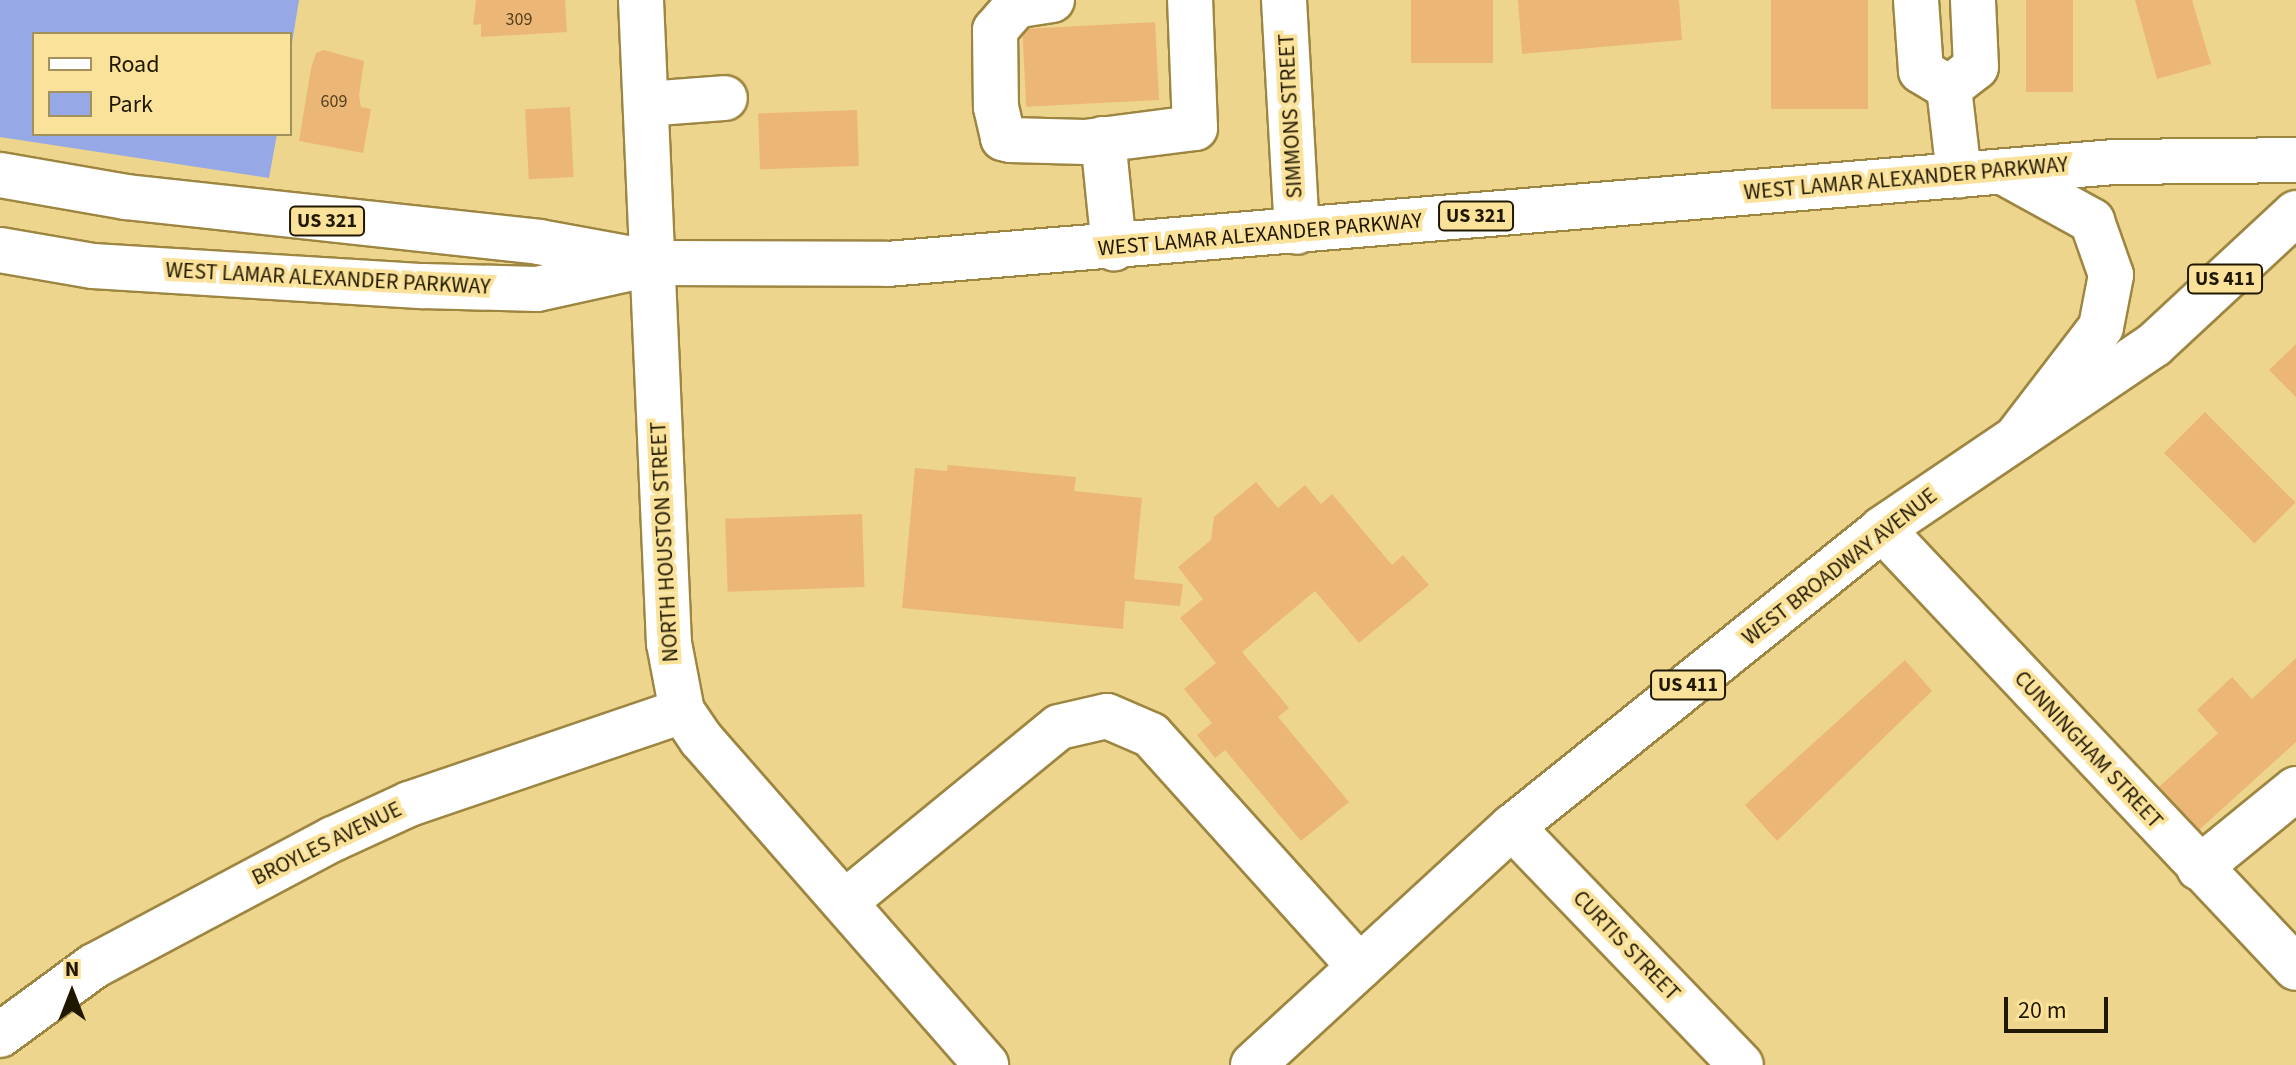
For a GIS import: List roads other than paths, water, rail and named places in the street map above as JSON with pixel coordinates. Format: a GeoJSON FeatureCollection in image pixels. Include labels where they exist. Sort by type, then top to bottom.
{"type":"FeatureCollection","features":[{"type":"Feature","properties":{"kind":"main road","name":"NORTH HOUSTON STREET"},"geometry":{"type":"LineString","coordinates":[[641,0],[655,263],[669,643],[682,711],[986,1065]]}},
{"type":"Feature","properties":{"kind":"main road"},"geometry":{"type":"LineString","coordinates":[[1052,0],[1016,6],[995,30],[1001,131],[1010,140],[1046,143],[1195,128],[1190,0]]}},
{"type":"Feature","properties":{"kind":"main road","name":"SIMMONS STREET"},"geometry":{"type":"LineString","coordinates":[[1284,0],[1297,232]]}},
{"type":"Feature","properties":{"kind":"main road"},"geometry":{"type":"LineString","coordinates":[[1916,0],[1921,71],[1949,88],[1980,173],[2092,221],[2111,275],[2101,327],[2016,438]]}},
{"type":"Feature","properties":{"kind":"main road"},"geometry":{"type":"LineString","coordinates":[[1949,88],[1976,67],[1973,0]]}},
{"type":"Feature","properties":{"kind":"main road"},"geometry":{"type":"LineString","coordinates":[[646,104],[725,98]]}},
{"type":"Feature","properties":{"kind":"main road"},"geometry":{"type":"LineString","coordinates":[[1103,139],[1114,248]]}},
{"type":"Feature","properties":{"kind":"main road","name":"WEST LAMAR ALEXANDER PARKWAY"},"geometry":{"type":"LineString","coordinates":[[0,175],[126,197],[539,242],[655,263],[887,264],[1114,248],[2115,162],[2296,160]]}},
{"type":"Feature","properties":{"kind":"main road","name":"WEST BROADWAY AVENUE"},"geometry":{"type":"LineString","coordinates":[[1253,1065],[1512,827],[1882,529],[2154,345],[2296,213]]}},
{"type":"Feature","properties":{"kind":"main road","name":"WEST LAMAR ALEXANDER PARKWAY"},"geometry":{"type":"LineString","coordinates":[[0,250],[93,266],[537,289],[655,263]]}},
{"type":"Feature","properties":{"kind":"main road","name":"CUNNINGHAM STREET"},"geometry":{"type":"LineString","coordinates":[[1882,529],[2296,968]]}},
{"type":"Feature","properties":{"kind":"main road","name":"BROYLES AVENUE"},"geometry":{"type":"LineString","coordinates":[[0,1035],[94,966],[333,839],[409,804],[682,711]]}},
{"type":"Feature","properties":{"kind":"main road"},"geometry":{"type":"LineString","coordinates":[[845,902],[1059,727],[1107,716],[1151,735],[1360,967]]}},
{"type":"Feature","properties":{"kind":"main road"},"geometry":{"type":"LineString","coordinates":[[2199,868],[2296,789]]}},
{"type":"Feature","properties":{"kind":"main road","name":"CURTIS STREET"},"geometry":{"type":"LineString","coordinates":[[1512,827],[1741,1065]]}}]}
